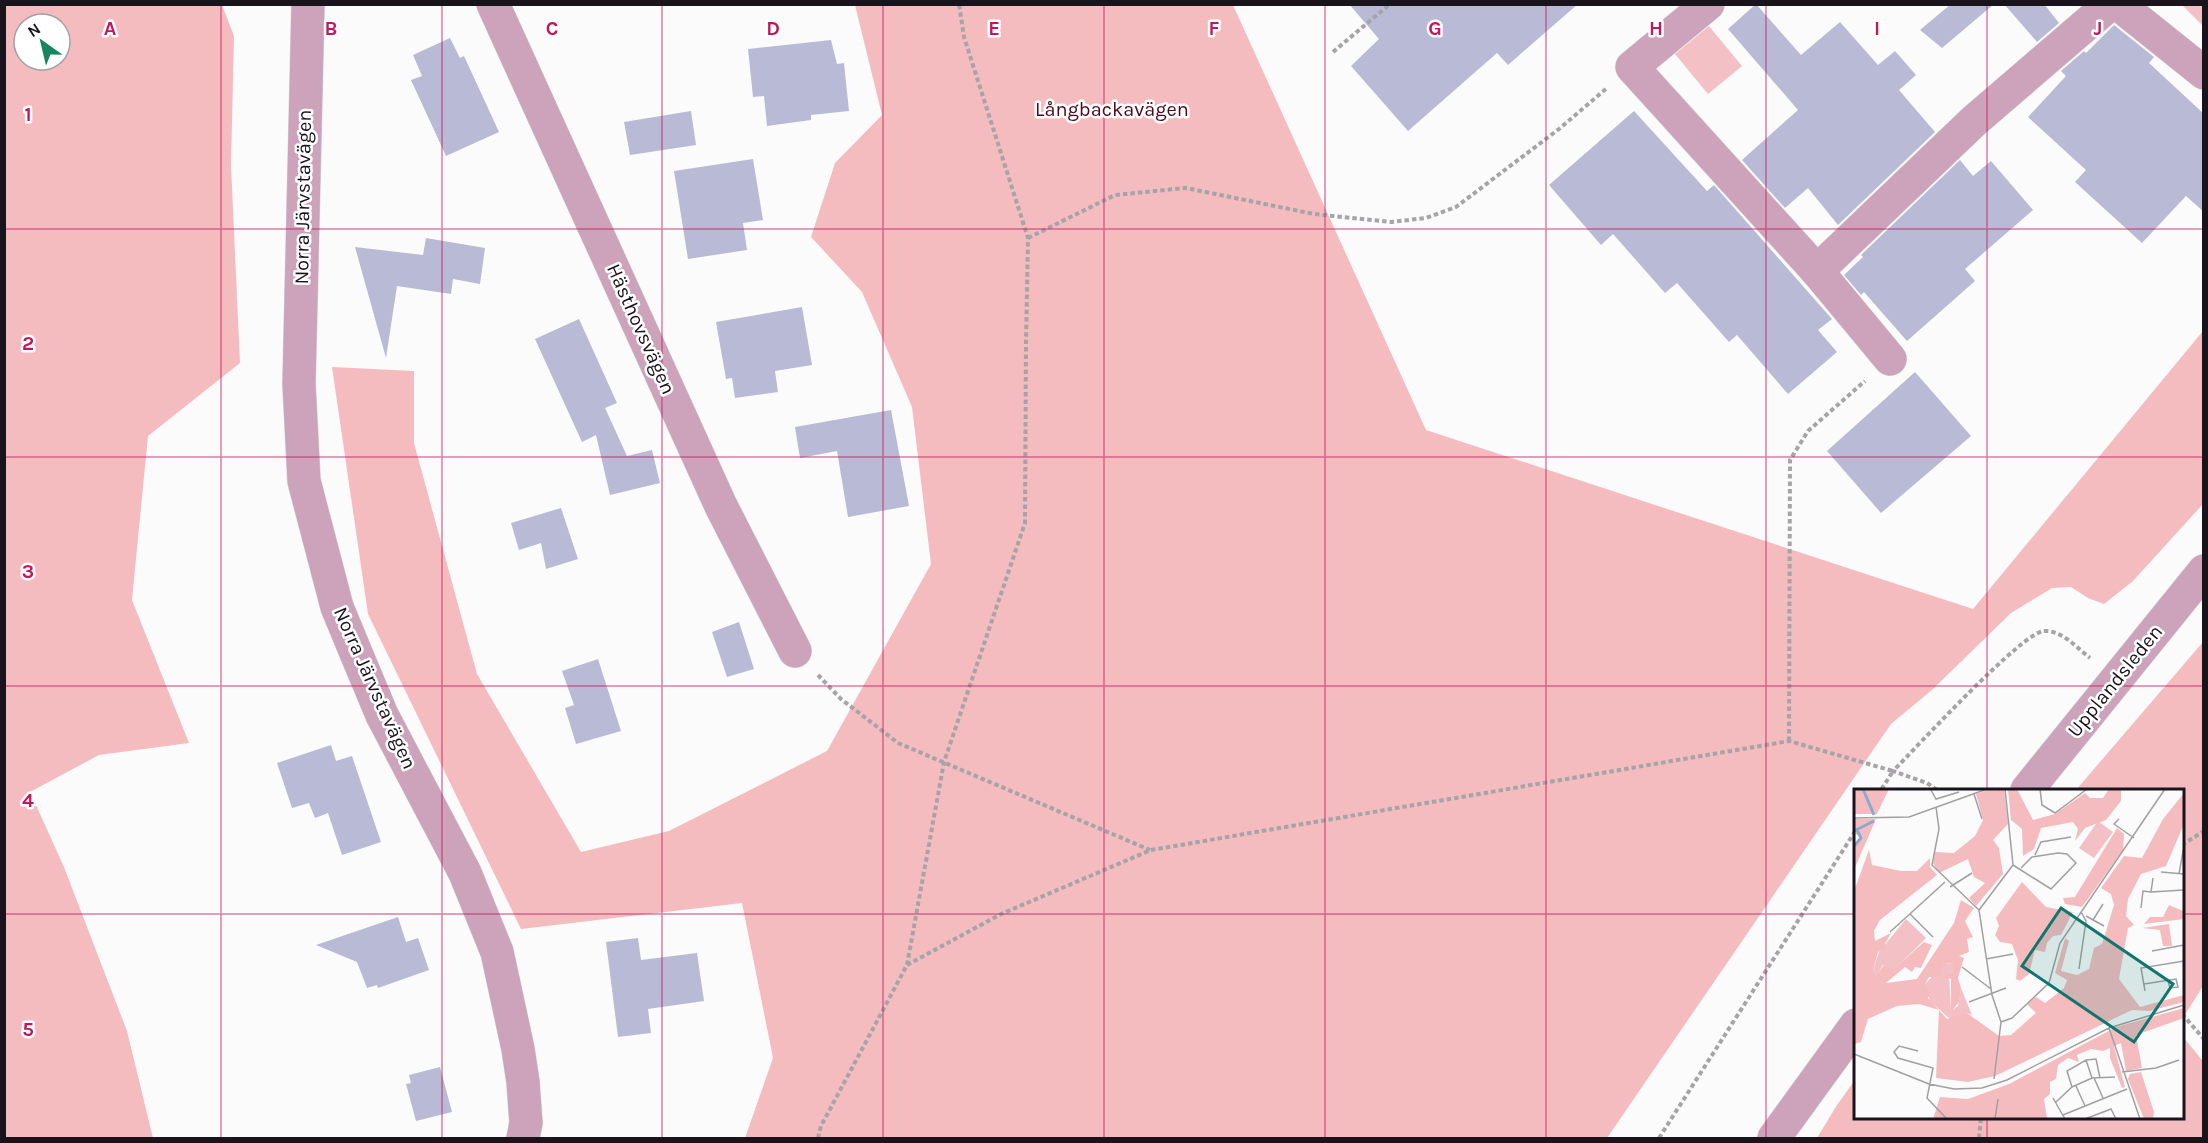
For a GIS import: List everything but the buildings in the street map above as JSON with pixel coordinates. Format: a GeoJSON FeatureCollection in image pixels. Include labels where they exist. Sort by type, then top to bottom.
{"type":"FeatureCollection","features":[{"type":"Feature","properties":{"kind":"street","name":"Norra Järvstavägen"},"geometry":{"type":"LineString","coordinates":[[308,4],[299,384],[304,481],[338,607],[356,654],[382,716],[465,873],[497,952],[523,1082],[526,1122],[523,1138]]}},
{"type":"Feature","properties":{"kind":"street","name":"Hästhovsvägen"},"geometry":{"type":"LineString","coordinates":[[493,4],[721,506],[795,651]]}},
{"type":"Feature","properties":{"kind":"street"},"geometry":{"type":"LineString","coordinates":[[1708,4],[1632,67],[1817,271],[1890,359]]}},
{"type":"Feature","properties":{"kind":"street"},"geometry":{"type":"LineString","coordinates":[[1817,271],[1974,121],[2110,4]]}},
{"type":"Feature","properties":{"kind":"street"},"geometry":{"type":"LineString","coordinates":[[2118,4],[2204,73]]}},
{"type":"Feature","properties":{"kind":"street","name":"Upplandsleden"},"geometry":{"type":"LineString","coordinates":[[2028,789],[2204,571]]}},
{"type":"Feature","properties":{"kind":"street"},"geometry":{"type":"LineString","coordinates":[[1774,1138],[1854,1028]]}},
{"type":"Feature","properties":{"kind":"path"},"geometry":{"type":"LineString","coordinates":[[818,1138],[821,1126],[906,965],[944,762],[1025,523],[1028,238],[964,37],[959,4]]}},
{"type":"Feature","properties":{"kind":"path"},"geometry":{"type":"LineString","coordinates":[[1333,52],[1390,4]]}},
{"type":"Feature","properties":{"kind":"path"},"geometry":{"type":"LineString","coordinates":[[1028,238],[1115,195],[1186,188],[1314,214],[1391,222],[1426,218],[1456,207],[1559,129],[1632,67]]}},
{"type":"Feature","properties":{"kind":"path"},"geometry":{"type":"LineString","coordinates":[[1788,741],[1790,460],[1808,431],[1890,359]]}},
{"type":"Feature","properties":{"kind":"path"},"geometry":{"type":"LineString","coordinates":[[1882,789],[1893,771],[2030,636],[2043,631],[2059,633],[2117,679]]}},
{"type":"Feature","properties":{"kind":"path"},"geometry":{"type":"LineString","coordinates":[[795,651],[841,699],[898,744],[1151,850]]}},
{"type":"Feature","properties":{"kind":"path"},"geometry":{"type":"LineString","coordinates":[[906,965],[1001,914],[1151,850],[1788,741],[1893,771],[1927,783],[1936,789]]}},
{"type":"Feature","properties":{"kind":"path"},"geometry":{"type":"LineString","coordinates":[[2184,843],[2204,831]]}},
{"type":"Feature","properties":{"kind":"path"},"geometry":{"type":"LineString","coordinates":[[1659,1138],[1854,833]]}},
{"type":"Feature","properties":{"kind":"path"},"geometry":{"type":"LineString","coordinates":[[2184,1016],[2204,1039]]}},
{"type":"Feature","properties":{"kind":"path"},"geometry":{"type":"LineString","coordinates":[[1979,1138],[1981,1119]]}},
{"type":"Feature","properties":{"kind":"shaded area"},"geometry":{"type":"Polygon","coordinates":[[[2182,5],[2203,5],[2203,26],[2182,5]]]}},
{"type":"Feature","properties":{"kind":"shaded area"},"geometry":{"type":"Polygon","coordinates":[[[1709,26],[1742,66],[1708,94],[1675,54],[1709,26]]]}},
{"type":"Feature","properties":{"kind":"green space"},"geometry":{"type":"Polygon","coordinates":[[[5,4],[222,5],[234,36],[231,165],[240,363],[148,436],[132,600],[189,743],[99,755],[30,792],[64,867],[127,1031],[153,1138],[5,1138],[5,4]]]}},
{"type":"Feature","properties":{"kind":"green space","name":"Långbackavägen"},"geometry":{"type":"Polygon","coordinates":[[[855,5],[1233,5],[1426,430],[1973,609],[2203,331],[2203,504],[2133,581],[2104,604],[2088,598],[2071,587],[2052,588],[2011,613],[1933,689],[1891,724],[1607,1138],[745,1138],[773,1058],[742,903],[521,929],[368,614],[332,367],[414,371],[414,443],[477,674],[581,852],[669,831],[827,751],[931,564],[912,407],[862,292],[811,237],[835,163],[882,115],[855,5]]]}},
{"type":"Feature","properties":{"kind":"green space"},"geometry":{"type":"Polygon","coordinates":[[[2203,642],[2203,986],[2184,1016],[2184,789],[2077,789],[2203,642]]]}},
{"type":"Feature","properties":{"kind":"green space"},"geometry":{"type":"Polygon","coordinates":[[[2184,1038],[2203,1061],[2203,1138],[1817,1138],[1854,1081],[1854,1119],[2184,1119],[2184,1038]]]}}]}
